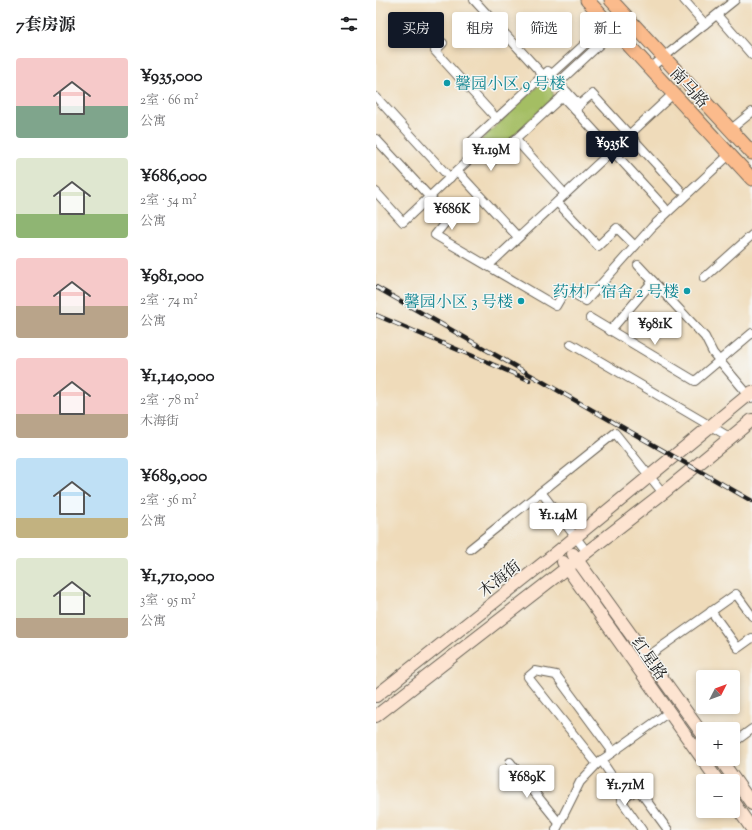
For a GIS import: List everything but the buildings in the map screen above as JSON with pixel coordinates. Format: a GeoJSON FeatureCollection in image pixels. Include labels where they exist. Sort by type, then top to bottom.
{"type":"FeatureCollection","features":[{"type":"Feature","properties":{"kind":"main road","name":"南马路"},"geometry":{"type":"LineString","coordinates":[[587,0],[599,12]]}},
{"type":"Feature","properties":{"kind":"main road","name":"南马路"},"geometry":{"type":"LineString","coordinates":[[611,0],[752,153]]}},
{"type":"Feature","properties":{"kind":"main road","name":"南马路"},"geometry":{"type":"LineString","coordinates":[[631,48],[752,179]]}},
{"type":"Feature","properties":{"kind":"main road","name":"木海街"},"geometry":{"type":"LineString","coordinates":[[376,696],[571,541],[710,426],[751,395]]}},
{"type":"Feature","properties":{"kind":"main road"},"geometry":{"type":"LineString","coordinates":[[376,716],[664,493],[752,420]]}},
{"type":"Feature","properties":{"kind":"main road","name":"红星路"},"geometry":{"type":"LineString","coordinates":[[571,541],[647,657],[696,725]]}},
{"type":"Feature","properties":{"kind":"main road","name":"红星路"},"geometry":{"type":"LineString","coordinates":[[556,553],[713,774]]}},
{"type":"Feature","properties":{"kind":"main road"},"geometry":{"type":"LineString","coordinates":[[725,766],[752,804]]}},
{"type":"Feature","properties":{"kind":"main road"},"geometry":{"type":"LineString","coordinates":[[740,812],[752,829]]}},
{"type":"Feature","properties":{"kind":"street"},"geometry":{"type":"LineString","coordinates":[[474,0],[547,75],[558,83],[564,94],[664,207]]}},
{"type":"Feature","properties":{"kind":"street"},"geometry":{"type":"LineString","coordinates":[[684,0],[705,24]]}},
{"type":"Feature","properties":{"kind":"street"},"geometry":{"type":"LineString","coordinates":[[649,69],[735,0]]}},
{"type":"Feature","properties":{"kind":"street"},"geometry":{"type":"LineString","coordinates":[[717,15],[752,55]]}},
{"type":"Feature","properties":{"kind":"street"},"geometry":{"type":"LineString","coordinates":[[438,48],[435,51],[497,118]]}},
{"type":"Feature","properties":{"kind":"street"},"geometry":{"type":"LineString","coordinates":[[564,94],[491,162],[472,141],[547,75],[583,48]]}},
{"type":"Feature","properties":{"kind":"street"},"geometry":{"type":"LineString","coordinates":[[558,83],[591,48]]}},
{"type":"Feature","properties":{"kind":"street"},"geometry":{"type":"LineString","coordinates":[[577,107],[592,94],[680,190]]}},
{"type":"Feature","properties":{"kind":"street"},"geometry":{"type":"LineString","coordinates":[[488,266],[673,94]]}},
{"type":"Feature","properties":{"kind":"street"},"geometry":{"type":"LineString","coordinates":[[376,98],[450,178]]}},
{"type":"Feature","properties":{"kind":"street"},"geometry":{"type":"LineString","coordinates":[[730,130],[752,112]]}},
{"type":"Feature","properties":{"kind":"street"},"geometry":{"type":"LineString","coordinates":[[376,139],[449,218],[435,235],[556,306],[566,289],[586,301],[652,227],[729,155]]}},
{"type":"Feature","properties":{"kind":"street"},"geometry":{"type":"LineString","coordinates":[[515,139],[565,194]]}},
{"type":"Feature","properties":{"kind":"street"},"geometry":{"type":"LineString","coordinates":[[376,192],[403,222],[480,149]]}},
{"type":"Feature","properties":{"kind":"street"},"geometry":{"type":"LineString","coordinates":[[457,171],[518,238]]}},
{"type":"Feature","properties":{"kind":"street"},"geometry":{"type":"LineString","coordinates":[[557,202],[598,246],[617,228],[635,246]]}},
{"type":"Feature","properties":{"kind":"street"},"geometry":{"type":"LineString","coordinates":[[704,278],[752,235]]}},
{"type":"Feature","properties":{"kind":"street"},"geometry":{"type":"LineString","coordinates":[[638,265],[705,338],[719,360],[751,395]]}},
{"type":"Feature","properties":{"kind":"street"},"geometry":{"type":"LineString","coordinates":[[610,331],[653,281]]}},
{"type":"Feature","properties":{"kind":"street"},"geometry":{"type":"LineString","coordinates":[[590,318],[694,381],[752,333]]}},
{"type":"Feature","properties":{"kind":"street"},"geometry":{"type":"LineString","coordinates":[[571,344],[731,438]]}},
{"type":"Feature","properties":{"kind":"street"},"geometry":{"type":"LineString","coordinates":[[470,549],[615,433],[664,493]]}},
{"type":"Feature","properties":{"kind":"street"},"geometry":{"type":"LineString","coordinates":[[541,492],[571,541]]}},
{"type":"Feature","properties":{"kind":"street"},"geometry":{"type":"LineString","coordinates":[[647,657],[736,594],[752,616]]}},
{"type":"Feature","properties":{"kind":"street"},"geometry":{"type":"LineString","coordinates":[[711,611],[738,648],[752,638]]}},
{"type":"Feature","properties":{"kind":"street"},"geometry":{"type":"LineString","coordinates":[[613,752],[556,675],[535,671],[528,677],[599,762],[626,797]]}},
{"type":"Feature","properties":{"kind":"street"},"geometry":{"type":"LineString","coordinates":[[510,762],[558,826],[580,782],[599,762],[669,712]]}},
{"type":"Feature","properties":{"kind":"street"},"geometry":{"type":"LineString","coordinates":[[740,738],[752,729]]}},
{"type":"Feature","properties":{"kind":"street"},"geometry":{"type":"LineString","coordinates":[[642,830],[621,800],[638,789],[668,830]]}},
{"type":"Feature","properties":{"kind":"green space"},"geometry":{"type":"Polygon","coordinates":[[[541,83],[551,87],[554,97],[494,154],[484,150],[481,140],[541,83]]]}},
{"type":"Feature","properties":{"kind":"railway"},"geometry":{"type":"LineString","coordinates":[[376,287],[752,501]]}},
{"type":"Feature","properties":{"kind":"railway"},"geometry":{"type":"LineString","coordinates":[[376,315],[529,380]]}},
{"type":"Feature","properties":{"kind":"place","name":"馨园小区 9 号楼"},"geometry":{"type":"Point","coordinates":[447,83]}},
{"type":"Feature","properties":{"kind":"place","name":"药材厂宿舍 2 号楼"},"geometry":{"type":"Point","coordinates":[687,291]}},
{"type":"Feature","properties":{"kind":"place","name":"馨园小区 3 号楼"},"geometry":{"type":"Point","coordinates":[521,301]}}]}
